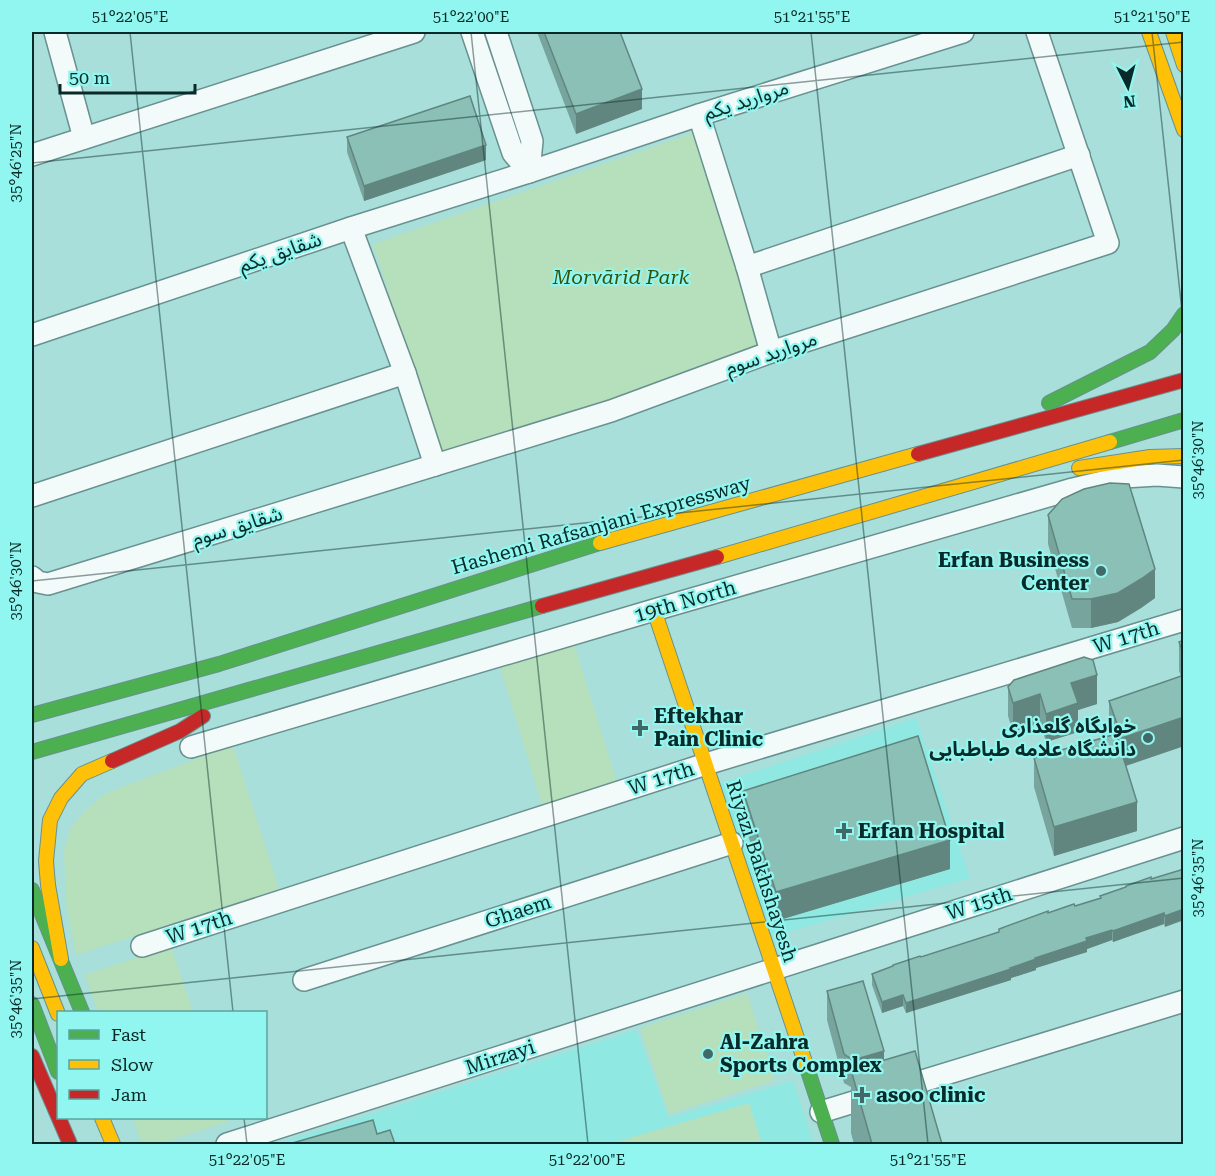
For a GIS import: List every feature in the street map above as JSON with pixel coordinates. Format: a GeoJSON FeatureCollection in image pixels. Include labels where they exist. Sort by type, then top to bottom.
{"type":"FeatureCollection","features":[{"type":"Feature","properties":{"kind":"main road"},"geometry":{"type":"LineString","coordinates":[[1149,32],[1184,130]]}},
{"type":"Feature","properties":{"kind":"main road"},"geometry":{"type":"LineString","coordinates":[[1173,32],[1184,65]]}},
{"type":"Feature","properties":{"kind":"main road"},"geometry":{"type":"LineString","coordinates":[[986,435],[1150,351],[1173,330],[1184,314]]}},
{"type":"Feature","properties":{"kind":"main road","name":"Hashemi Rafsanjani Expressway"},"geometry":{"type":"LineString","coordinates":[[32,716],[219,664],[574,550],[1184,380]]}},
{"type":"Feature","properties":{"kind":"main road"},"geometry":{"type":"LineString","coordinates":[[32,752],[689,565],[1184,420]]}},
{"type":"Feature","properties":{"kind":"main road"},"geometry":{"type":"LineString","coordinates":[[959,485],[1150,457],[1184,456]]}},
{"type":"Feature","properties":{"kind":"main road","name":"Riyazi Bakhshayesh"},"geometry":{"type":"LineString","coordinates":[[654,610],[832,1144]]}},
{"type":"Feature","properties":{"kind":"main road"},"geometry":{"type":"LineString","coordinates":[[61,959],[46,861],[50,820],[61,798],[82,774],[180,730],[242,691]]}},
{"type":"Feature","properties":{"kind":"main road"},"geometry":{"type":"LineString","coordinates":[[32,890],[82,1011]]}},
{"type":"Feature","properties":{"kind":"main road"},"geometry":{"type":"LineString","coordinates":[[32,948],[57,1011]]}},
{"type":"Feature","properties":{"kind":"main road"},"geometry":{"type":"LineString","coordinates":[[32,1004],[57,1069]]}},
{"type":"Feature","properties":{"kind":"main road"},"geometry":{"type":"LineString","coordinates":[[32,1056],[57,1103]]}},
{"type":"Feature","properties":{"kind":"main road"},"geometry":{"type":"LineString","coordinates":[[66,1119],[78,1142]]}},
{"type":"Feature","properties":{"kind":"main road"},"geometry":{"type":"LineString","coordinates":[[102,1119],[113,1144]]}},
{"type":"Feature","properties":{"kind":"main road"},"geometry":{"type":"LineString","coordinates":[[120,1125],[123,1144]]}},
{"type":"Feature","properties":{"kind":"street"},"geometry":{"type":"LineString","coordinates":[[55,32],[84,138]]}},
{"type":"Feature","properties":{"kind":"street"},"geometry":{"type":"LineString","coordinates":[[32,155],[414,32]]}},
{"type":"Feature","properties":{"kind":"street"},"geometry":{"type":"LineString","coordinates":[[472,32],[513,153],[530,172]]}},
{"type":"Feature","properties":{"kind":"street"},"geometry":{"type":"LineString","coordinates":[[496,32],[532,141],[530,172]]}},
{"type":"Feature","properties":{"kind":"street","name":"مروارید یکم"},"geometry":{"type":"LineString","coordinates":[[530,172],[699,115],[963,32]]}},
{"type":"Feature","properties":{"kind":"street"},"geometry":{"type":"LineString","coordinates":[[747,267],[1079,154],[1037,32]]}},
{"type":"Feature","properties":{"kind":"street"},"geometry":{"type":"LineString","coordinates":[[699,115],[771,352]]}},
{"type":"Feature","properties":{"kind":"street","name":"مروارید سوم"},"geometry":{"type":"LineString","coordinates":[[435,465],[610,411],[771,352],[1108,243],[1079,154]]}},
{"type":"Feature","properties":{"kind":"street","name":"شقایق یکم"},"geometry":{"type":"LineString","coordinates":[[32,335],[351,228],[530,172]]}},
{"type":"Feature","properties":{"kind":"street"},"geometry":{"type":"LineString","coordinates":[[351,228],[405,373],[435,465]]}},
{"type":"Feature","properties":{"kind":"street"},"geometry":{"type":"LineString","coordinates":[[32,496],[405,373]]}},
{"type":"Feature","properties":{"kind":"street","name":"شقایق سوم"},"geometry":{"type":"LineString","coordinates":[[35,580],[48,584],[435,465]]}},
{"type":"Feature","properties":{"kind":"street","name":"19th North"},"geometry":{"type":"LineString","coordinates":[[191,747],[1069,490],[1124,477],[1157,475],[1184,477]]}},
{"type":"Feature","properties":{"kind":"street","name":"W 17th"},"geometry":{"type":"LineString","coordinates":[[142,946],[706,764],[1184,620]]}},
{"type":"Feature","properties":{"kind":"street","name":"W 15th"},"geometry":{"type":"LineString","coordinates":[[774,969],[1184,837]]}},
{"type":"Feature","properties":{"kind":"street","name":"Ghaem"},"geometry":{"type":"LineString","coordinates":[[304,980],[732,843]]}},
{"type":"Feature","properties":{"kind":"street","name":"Mirzayi"},"geometry":{"type":"LineString","coordinates":[[226,1144],[774,969]]}},
{"type":"Feature","properties":{"kind":"street"},"geometry":{"type":"LineString","coordinates":[[821,1112],[1184,1001]]}},
{"type":"Feature","properties":{"kind":"shaded area","name":"Erfan Hospital"},"geometry":{"type":"Polygon","coordinates":[[[916,718],[970,878],[768,938],[718,784],[916,718]]]}},
{"type":"Feature","properties":{"kind":"shaded area"},"geometry":{"type":"Polygon","coordinates":[[[636,1030],[669,1118],[793,1081],[814,1144],[277,1144],[636,1030]]]}},
{"type":"Feature","properties":{"kind":"green space","name":"Morvārid Park"},"geometry":{"type":"Polygon","coordinates":[[[698,131],[759,351],[440,455],[373,244],[698,131]]]}},
{"type":"Feature","properties":{"kind":"green space"},"geometry":{"type":"Polygon","coordinates":[[[574,644],[617,782],[542,805],[500,667],[574,644]]]}},
{"type":"Feature","properties":{"kind":"green space"},"geometry":{"type":"Polygon","coordinates":[[[233,745],[279,889],[76,955],[66,905],[64,849],[71,827],[104,794],[233,745]]]}},
{"type":"Feature","properties":{"kind":"green space"},"geometry":{"type":"Polygon","coordinates":[[[171,946],[193,1011],[98,1011],[85,975],[171,946]]]}},
{"type":"Feature","properties":{"kind":"green space","name":"Al-Zahra Sports Complex"},"geometry":{"type":"Polygon","coordinates":[[[747,993],[775,1080],[669,1114],[640,1028],[747,993]]]}},
{"type":"Feature","properties":{"kind":"green space"},"geometry":{"type":"Polygon","coordinates":[[[749,1103],[762,1144],[609,1144],[749,1103]]]}},
{"type":"Feature","properties":{"kind":"green space"},"geometry":{"type":"Polygon","coordinates":[[[133,1119],[229,1119],[230,1121],[159,1144],[142,1144],[133,1119]]]}},
{"type":"Feature","properties":{"kind":"building"},"geometry":{"type":"Polygon","coordinates":[[[544,32],[620,32],[642,89],[576,114],[544,32]]]}},
{"type":"Feature","properties":{"kind":"building"},"geometry":{"type":"Polygon","coordinates":[[[470,96],[486,145],[364,186],[347,137],[470,96]]]}},
{"type":"Feature","properties":{"kind":"building","name":"Erfan Business Center"},"geometry":{"type":"Polygon","coordinates":[[[1110,483],[1129,484],[1155,569],[1118,593],[1091,599],[1072,599],[1048,515],[1062,499],[1084,489],[1110,483]]]}},
{"type":"Feature","properties":{"kind":"building"},"geometry":{"type":"Polygon","coordinates":[[[1184,640],[1184,656],[1179,642],[1184,640]]]}},
{"type":"Feature","properties":{"kind":"building"},"geometry":{"type":"Polygon","coordinates":[[[1084,657],[1093,660],[1097,675],[1071,683],[1078,703],[1046,714],[1040,694],[1013,703],[1008,687],[1014,680],[1084,657]]]}},
{"type":"Feature","properties":{"kind":"building"},"geometry":{"type":"Polygon","coordinates":[[[1184,675],[1184,717],[1122,738],[1109,701],[1184,675]]]}},
{"type":"Feature","properties":{"kind":"building"},"geometry":{"type":"Polygon","coordinates":[[[1116,734],[1137,802],[1054,827],[1034,758],[1116,734]]]}},
{"type":"Feature","properties":{"kind":"building"},"geometry":{"type":"Polygon","coordinates":[[[918,736],[950,840],[776,892],[743,791],[918,736]]]}},
{"type":"Feature","properties":{"kind":"building"},"geometry":{"type":"Polygon","coordinates":[[[1184,869],[1184,909],[1165,916],[1164,913],[1086,938],[1087,941],[1035,958],[1011,969],[906,1003],[903,995],[882,1002],[872,974],[920,956],[999,932],[999,929],[1048,911],[1048,913],[1101,898],[1100,896],[1151,877],[1151,879],[1184,869]]]}},
{"type":"Feature","properties":{"kind":"building"},"geometry":{"type":"Polygon","coordinates":[[[863,981],[884,1051],[853,1060],[844,1054],[827,991],[863,981]]]}},
{"type":"Feature","properties":{"kind":"building"},"geometry":{"type":"Polygon","coordinates":[[[915,1051],[942,1144],[872,1144],[851,1070],[915,1051]]]}},
{"type":"Feature","properties":{"kind":"building"},"geometry":{"type":"Polygon","coordinates":[[[373,1120],[377,1134],[390,1130],[395,1144],[289,1144],[373,1120]]]}},
{"type":"Feature","properties":{"kind":"traffic: fast"},"geometry":{"type":"LineString","coordinates":[[1049,403],[1150,352],[1173,330],[1184,314]]}},
{"type":"Feature","properties":{"kind":"traffic: fast"},"geometry":{"type":"LineString","coordinates":[[1110,442],[1184,420]]}},
{"type":"Feature","properties":{"kind":"traffic: fast"},"geometry":{"type":"LineString","coordinates":[[32,715],[219,664],[600,543]]}},
{"type":"Feature","properties":{"kind":"traffic: fast"},"geometry":{"type":"LineString","coordinates":[[32,752],[542,606]]}},
{"type":"Feature","properties":{"kind":"traffic: fast"},"geometry":{"type":"LineString","coordinates":[[32,890],[82,1011]]}},
{"type":"Feature","properties":{"kind":"traffic: fast"},"geometry":{"type":"LineString","coordinates":[[32,1004],[57,1069]]}},
{"type":"Feature","properties":{"kind":"traffic: fast"},"geometry":{"type":"LineString","coordinates":[[806,1065],[832,1144]]}},
{"type":"Feature","properties":{"kind":"traffic: slow"},"geometry":{"type":"LineString","coordinates":[[1149,32],[1184,130]]}},
{"type":"Feature","properties":{"kind":"traffic: slow"},"geometry":{"type":"LineString","coordinates":[[1173,32],[1184,65]]}},
{"type":"Feature","properties":{"kind":"traffic: slow"},"geometry":{"type":"LineString","coordinates":[[717,557],[1110,442]]}},
{"type":"Feature","properties":{"kind":"traffic: slow"},"geometry":{"type":"LineString","coordinates":[[600,543],[918,454]]}},
{"type":"Feature","properties":{"kind":"traffic: slow"},"geometry":{"type":"LineString","coordinates":[[1079,468],[1150,457],[1184,456]]}},
{"type":"Feature","properties":{"kind":"traffic: slow"},"geometry":{"type":"LineString","coordinates":[[654,610],[806,1065]]}},
{"type":"Feature","properties":{"kind":"traffic: slow"},"geometry":{"type":"LineString","coordinates":[[61,959],[46,861],[50,820],[61,798],[82,774],[112,761]]}},
{"type":"Feature","properties":{"kind":"traffic: slow"},"geometry":{"type":"LineString","coordinates":[[32,948],[57,1011]]}},
{"type":"Feature","properties":{"kind":"traffic: slow"},"geometry":{"type":"LineString","coordinates":[[102,1119],[113,1144]]}},
{"type":"Feature","properties":{"kind":"traffic: jam"},"geometry":{"type":"LineString","coordinates":[[918,454],[1184,380]]}},
{"type":"Feature","properties":{"kind":"traffic: jam"},"geometry":{"type":"LineString","coordinates":[[542,606],[717,557]]}},
{"type":"Feature","properties":{"kind":"traffic: jam"},"geometry":{"type":"LineString","coordinates":[[112,761],[180,731],[203,716]]}},
{"type":"Feature","properties":{"kind":"traffic: jam"},"geometry":{"type":"LineString","coordinates":[[32,1056],[57,1114]]}},
{"type":"Feature","properties":{"kind":"traffic: jam"},"geometry":{"type":"LineString","coordinates":[[59,1119],[70,1144]]}},
{"type":"Feature","properties":{"kind":"place","name":"Erfan Business Center"},"geometry":{"type":"Point","coordinates":[1101,571]}},
{"type":"Feature","properties":{"kind":"place","name":"Eftekhar Pain Clinic"},"geometry":{"type":"Point","coordinates":[640,728]}},
{"type":"Feature","properties":{"kind":"place","name":"خوابگاه گلعذاری دانشگاه علامه طباطبایی"},"geometry":{"type":"Point","coordinates":[1148,738]}},
{"type":"Feature","properties":{"kind":"place","name":"Erfan Hospital"},"geometry":{"type":"Point","coordinates":[844,831]}},
{"type":"Feature","properties":{"kind":"place","name":"Al-Zahra Sports Complex"},"geometry":{"type":"Point","coordinates":[708,1054]}},
{"type":"Feature","properties":{"kind":"place","name":"asoo clinic"},"geometry":{"type":"Point","coordinates":[862,1095]}}]}
